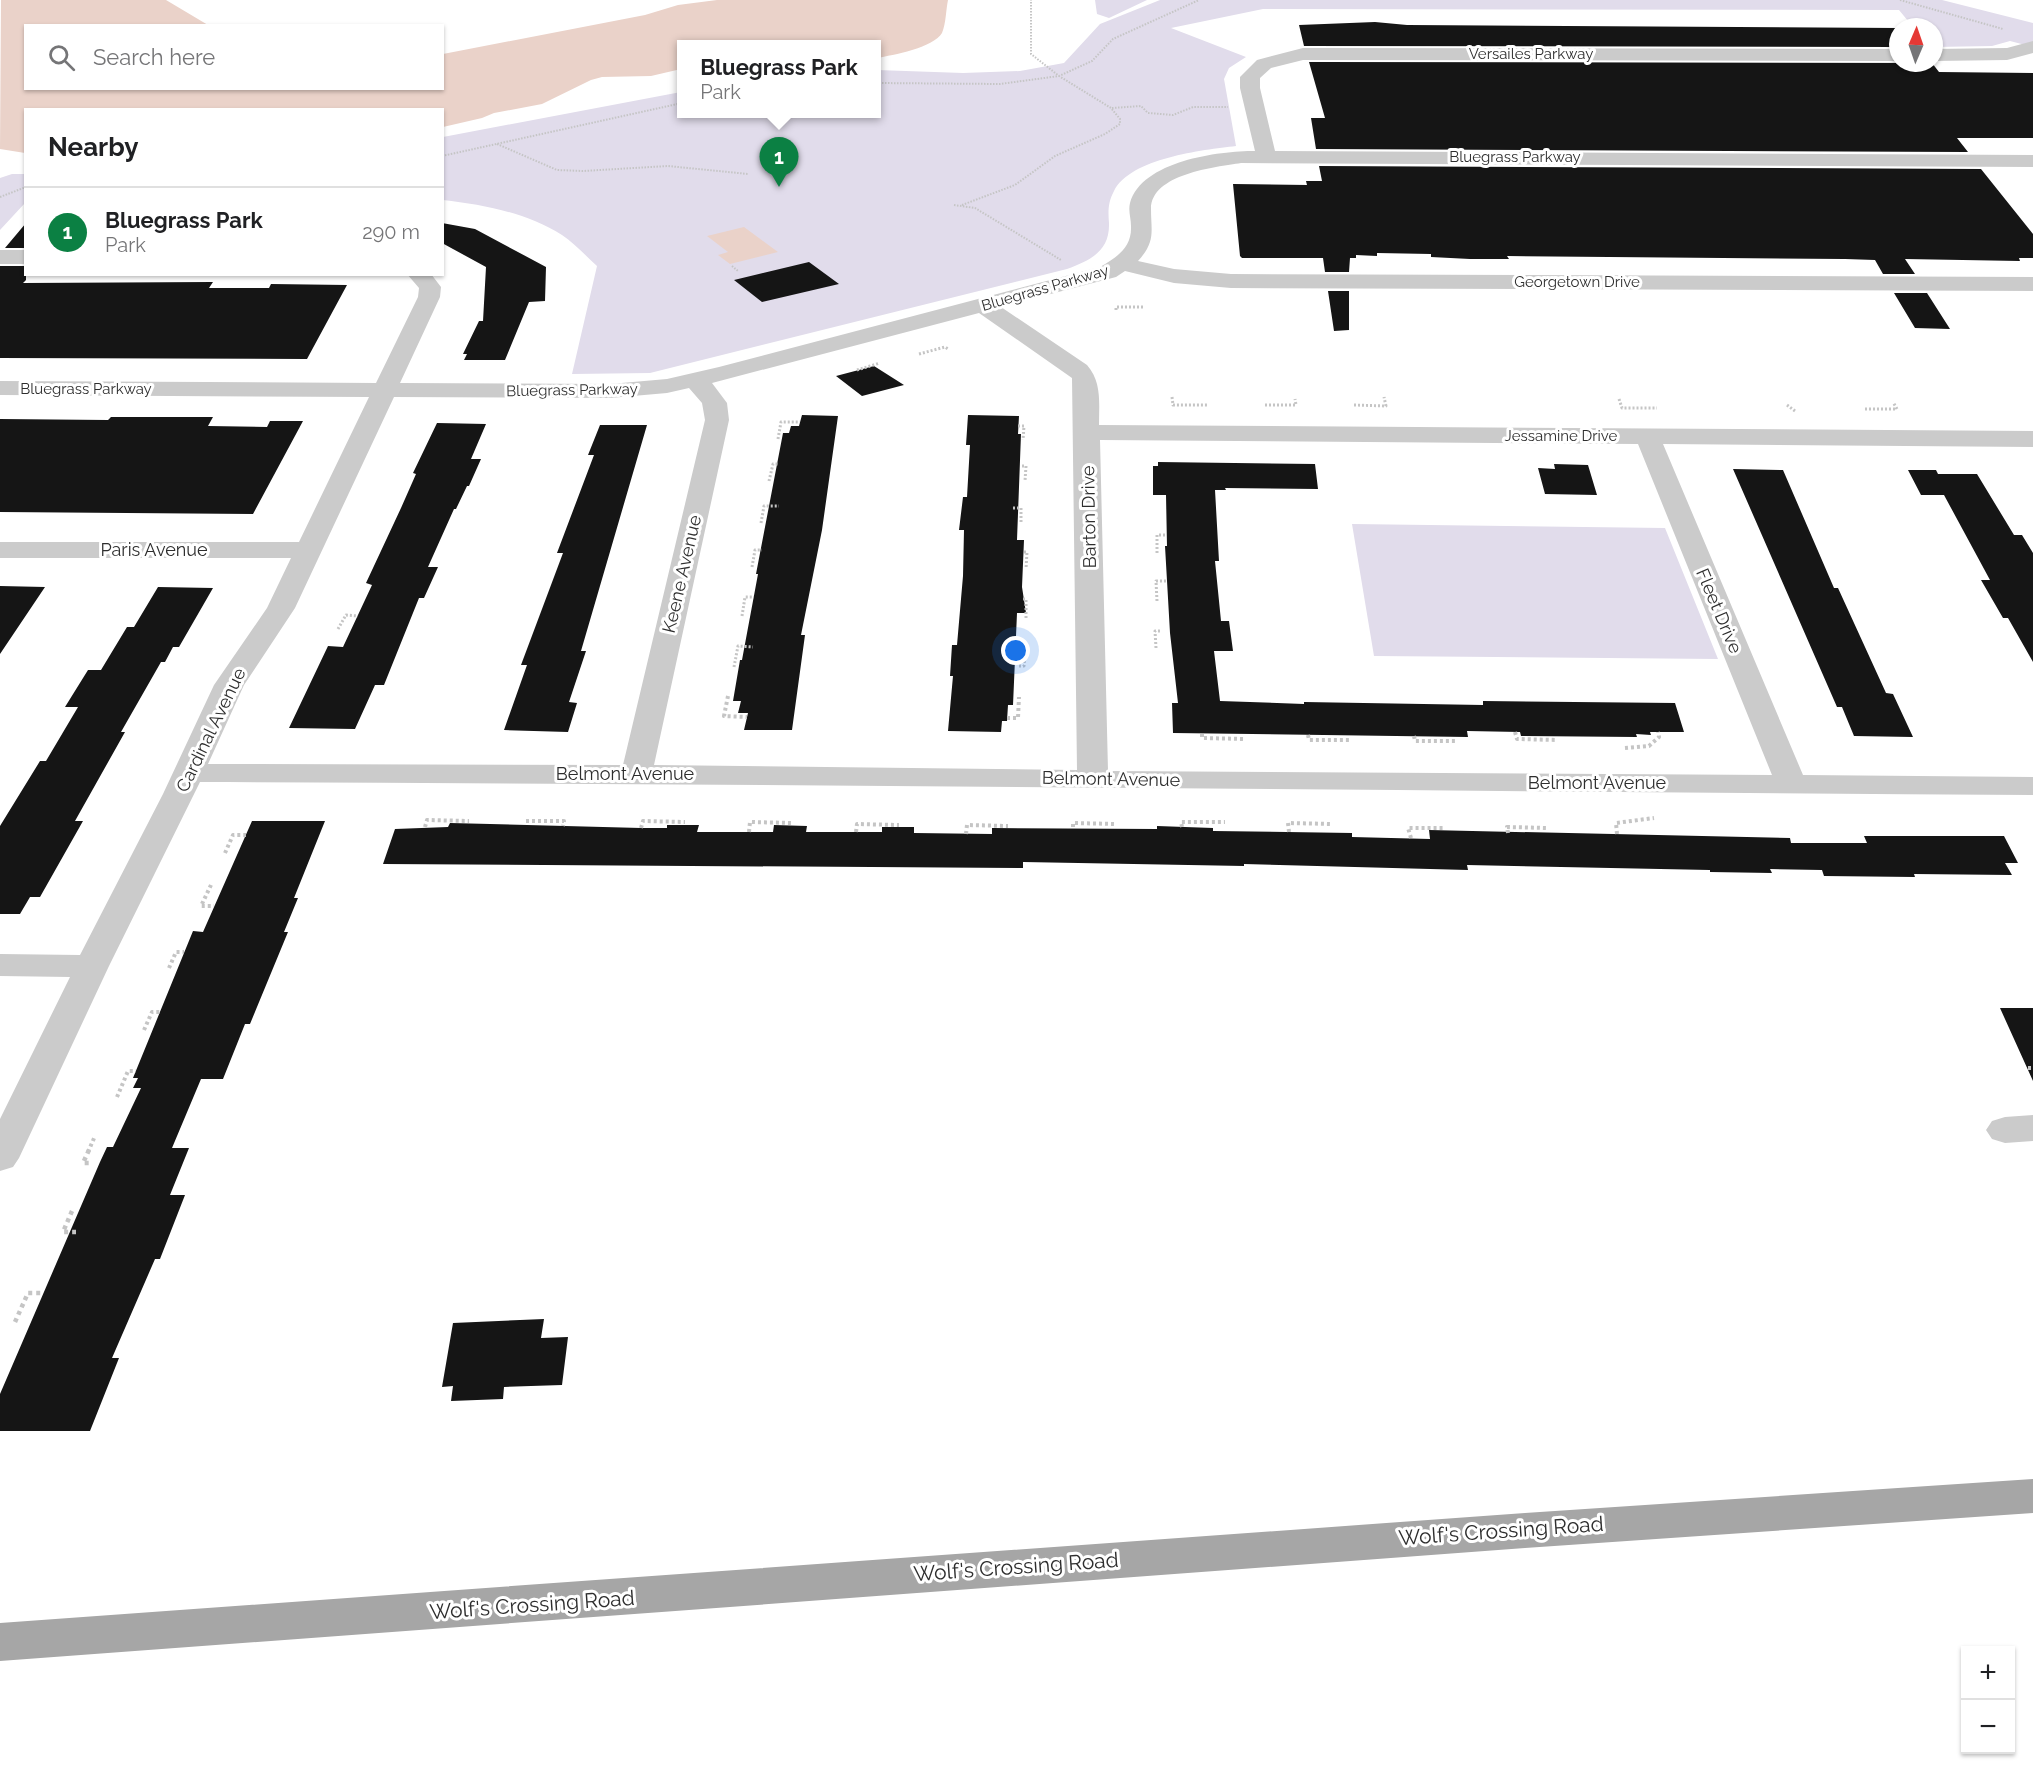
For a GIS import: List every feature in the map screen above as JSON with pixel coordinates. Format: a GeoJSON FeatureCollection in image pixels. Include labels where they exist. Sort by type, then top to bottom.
{"type":"FeatureCollection","features":[{"type":"Feature","properties":{"kind":"main road","name":"Wolf's Crossing Road"},"geometry":{"type":"LineString","coordinates":[[0,1642],[550,1604],[1350,1541],[2033,1496]]}},
{"type":"Feature","properties":{"kind":"street"},"geometry":{"type":"LineString","coordinates":[[1943,55],[2007,54],[2033,47]]}},
{"type":"Feature","properties":{"kind":"street","name":"Versailes Parkway"},"geometry":{"type":"LineString","coordinates":[[1266,155],[1250,88],[1250,77],[1264,64],[1303,54],[1889,55]]}},
{"type":"Feature","properties":{"kind":"street","name":"Bluegrass Parkway"},"geometry":{"type":"LineString","coordinates":[[0,388],[610,391],[649,389],[695,381],[1092,277],[1122,264],[1137,249],[1143,238],[1140,203],[1151,186],[1179,170],[1195,165],[1266,155],[2033,161]]}},
{"type":"Feature","properties":{"kind":"street"},"geometry":{"type":"LineString","coordinates":[[0,257],[24,257]]}},
{"type":"Feature","properties":{"kind":"street","name":"Georgetown Drive"},"geometry":{"type":"LineString","coordinates":[[1122,264],[1174,276],[1231,281],[2033,284]]}},
{"type":"Feature","properties":{"kind":"street","name":"Cardinal Avenue"},"geometry":{"type":"LineString","coordinates":[[0,1158],[92,966],[189,772],[229,685],[281,608],[385,390],[429,297],[430,287],[420,276]]}},
{"type":"Feature","properties":{"kind":"street","name":"Barton Drive"},"geometry":{"type":"LineString","coordinates":[[984,306],[1078,370],[1084,377],[1088,432],[1093,780]]}},
{"type":"Feature","properties":{"kind":"street","name":"Keene Avenue"},"geometry":{"type":"LineString","coordinates":[[636,774],[717,420],[718,411],[714,401],[695,381]]}},
{"type":"Feature","properties":{"kind":"street","name":"Jessamine Drive"},"geometry":{"type":"LineString","coordinates":[[1088,432],[1648,437],[2029,445]]}},
{"type":"Feature","properties":{"kind":"street","name":"Fleet Drive"},"geometry":{"type":"LineString","coordinates":[[1648,437],[1791,784]]}},
{"type":"Feature","properties":{"kind":"street","name":"Paris Avenue"},"geometry":{"type":"LineString","coordinates":[[0,550],[307,550]]}},
{"type":"Feature","properties":{"kind":"street","name":"Belmont Avenue"},"geometry":{"type":"LineString","coordinates":[[189,772],[2033,786]]}},
{"type":"Feature","properties":{"kind":"street"},"geometry":{"type":"LineString","coordinates":[[0,965],[92,966]]}},
{"type":"Feature","properties":{"kind":"path"},"geometry":{"type":"LineString","coordinates":[[962,205],[1016,185],[1037,166],[1054,156],[1120,124],[1120,119],[1111,108],[1059,76],[1031,54],[1032,0]]}},
{"type":"Feature","properties":{"kind":"path"},"geometry":{"type":"LineString","coordinates":[[881,83],[1000,84],[1059,76],[1092,61],[1113,39],[1199,0]]}},
{"type":"Feature","properties":{"kind":"path"},"geometry":{"type":"LineString","coordinates":[[1900,0],[2006,30]]}},
{"type":"Feature","properties":{"kind":"path"},"geometry":{"type":"LineString","coordinates":[[444,156],[677,105]]}},
{"type":"Feature","properties":{"kind":"path"},"geometry":{"type":"LineString","coordinates":[[1111,108],[1141,106],[1148,112],[1173,115],[1193,107],[1231,107]]}},
{"type":"Feature","properties":{"kind":"path"},"geometry":{"type":"LineString","coordinates":[[496,144],[557,170],[583,171],[668,166],[748,174]]}},
{"type":"Feature","properties":{"kind":"path"},"geometry":{"type":"LineString","coordinates":[[0,197],[24,188]]}},
{"type":"Feature","properties":{"kind":"path"},"geometry":{"type":"LineString","coordinates":[[954,205],[975,208],[1065,262]]}},
{"type":"Feature","properties":{"kind":"path"},"geometry":{"type":"LineString","coordinates":[[732,266],[738,272]]}},
{"type":"Feature","properties":{"kind":"path"},"geometry":{"type":"LineString","coordinates":[[1116,310],[1116,307],[1145,307]]}},
{"type":"Feature","properties":{"kind":"path"},"geometry":{"type":"LineString","coordinates":[[919,354],[945,347],[948,349]]}},
{"type":"Feature","properties":{"kind":"path"},"geometry":{"type":"LineString","coordinates":[[857,370],[880,363]]}},
{"type":"Feature","properties":{"kind":"path"},"geometry":{"type":"LineString","coordinates":[[1172,397],[1173,405],[1207,405]]}},
{"type":"Feature","properties":{"kind":"path"},"geometry":{"type":"LineString","coordinates":[[1354,405],[1386,406],[1384,397]]}},
{"type":"Feature","properties":{"kind":"path"},"geometry":{"type":"LineString","coordinates":[[1265,405],[1296,405],[1295,399]]}},
{"type":"Feature","properties":{"kind":"path"},"geometry":{"type":"LineString","coordinates":[[1619,399],[1622,408],[1657,408]]}},
{"type":"Feature","properties":{"kind":"path"},"geometry":{"type":"LineString","coordinates":[[1865,409],[1897,409],[1893,402]]}},
{"type":"Feature","properties":{"kind":"path"},"geometry":{"type":"LineString","coordinates":[[778,439],[781,422],[800,422]]}},
{"type":"Feature","properties":{"kind":"path"},"geometry":{"type":"LineString","coordinates":[[1018,426],[1024,426],[1023,440]]}},
{"type":"Feature","properties":{"kind":"path"},"geometry":{"type":"LineString","coordinates":[[769,481],[773,464],[779,464]]}},
{"type":"Feature","properties":{"kind":"path"},"geometry":{"type":"LineString","coordinates":[[1022,466],[1026,466],[1025,481]]}},
{"type":"Feature","properties":{"kind":"path"},"geometry":{"type":"LineString","coordinates":[[761,523],[764,506],[779,506]]}},
{"type":"Feature","properties":{"kind":"path"},"geometry":{"type":"LineString","coordinates":[[1013,508],[1021,508],[1021,523]]}},
{"type":"Feature","properties":{"kind":"path"},"geometry":{"type":"LineString","coordinates":[[1157,553],[1157,535],[1167,535]]}},
{"type":"Feature","properties":{"kind":"path"},"geometry":{"type":"LineString","coordinates":[[752,567],[755,550],[762,550]]}},
{"type":"Feature","properties":{"kind":"path"},"geometry":{"type":"LineString","coordinates":[[1024,552],[1027,552],[1026,569]]}},
{"type":"Feature","properties":{"kind":"path"},"geometry":{"type":"LineString","coordinates":[[1157,601],[1156,581],[1167,581]]}},
{"type":"Feature","properties":{"kind":"path"},"geometry":{"type":"LineString","coordinates":[[742,616],[745,597],[754,597]]}},
{"type":"Feature","properties":{"kind":"path"},"geometry":{"type":"LineString","coordinates":[[1023,599],[1026,599],[1026,618]]}},
{"type":"Feature","properties":{"kind":"path"},"geometry":{"type":"LineString","coordinates":[[338,629],[346,615],[358,616]]}},
{"type":"Feature","properties":{"kind":"path"},"geometry":{"type":"LineString","coordinates":[[1156,648],[1155,631],[1161,631]]}},
{"type":"Feature","properties":{"kind":"path"},"geometry":{"type":"LineString","coordinates":[[734,667],[738,646],[753,647]]}},
{"type":"Feature","properties":{"kind":"path"},"geometry":{"type":"LineString","coordinates":[[1019,666],[1024,666],[1025,650]]}},
{"type":"Feature","properties":{"kind":"path"},"geometry":{"type":"LineString","coordinates":[[728,696],[724,717],[747,717]]}},
{"type":"Feature","properties":{"kind":"path"},"geometry":{"type":"LineString","coordinates":[[1007,718],[1018,718],[1019,697]]}},
{"type":"Feature","properties":{"kind":"path"},"geometry":{"type":"LineString","coordinates":[[1515,732],[1517,739],[1557,740]]}},
{"type":"Feature","properties":{"kind":"path"},"geometry":{"type":"LineString","coordinates":[[1625,748],[1650,746],[1657,742],[1658,732]]}},
{"type":"Feature","properties":{"kind":"path"},"geometry":{"type":"LineString","coordinates":[[1202,734],[1202,738],[1244,739]]}},
{"type":"Feature","properties":{"kind":"path"},"geometry":{"type":"LineString","coordinates":[[1308,735],[1309,740],[1349,740]]}},
{"type":"Feature","properties":{"kind":"path"},"geometry":{"type":"LineString","coordinates":[[1414,736],[1415,741],[1456,741]]}},
{"type":"Feature","properties":{"kind":"path"},"geometry":{"type":"LineString","coordinates":[[1617,834],[1616,823],[1654,818]]}},
{"type":"Feature","properties":{"kind":"path"},"geometry":{"type":"LineString","coordinates":[[425,827],[427,820],[469,821]]}},
{"type":"Feature","properties":{"kind":"path"},"geometry":{"type":"LineString","coordinates":[[525,821],[564,821],[562,826]]}},
{"type":"Feature","properties":{"kind":"path"},"geometry":{"type":"LineString","coordinates":[[642,828],[643,821],[685,822]]}},
{"type":"Feature","properties":{"kind":"path"},"geometry":{"type":"LineString","coordinates":[[748,832],[750,822],[792,823]]}},
{"type":"Feature","properties":{"kind":"path"},"geometry":{"type":"LineString","coordinates":[[1182,827],[1181,822],[1225,822]]}},
{"type":"Feature","properties":{"kind":"path"},"geometry":{"type":"LineString","coordinates":[[1289,832],[1288,823],[1332,824]]}},
{"type":"Feature","properties":{"kind":"path"},"geometry":{"type":"LineString","coordinates":[[856,832],[857,824],[899,825]]}},
{"type":"Feature","properties":{"kind":"path"},"geometry":{"type":"LineString","coordinates":[[1073,827],[1073,824],[1115,824]]}},
{"type":"Feature","properties":{"kind":"path"},"geometry":{"type":"LineString","coordinates":[[966,834],[967,825],[1008,826]]}},
{"type":"Feature","properties":{"kind":"path"},"geometry":{"type":"LineString","coordinates":[[1508,833],[1507,827],[1548,828]]}},
{"type":"Feature","properties":{"kind":"path"},"geometry":{"type":"LineString","coordinates":[[1411,838],[1408,828],[1445,828]]}},
{"type":"Feature","properties":{"kind":"path"},"geometry":{"type":"LineString","coordinates":[[225,853],[233,835],[246,835]]}},
{"type":"Feature","properties":{"kind":"path"},"geometry":{"type":"LineString","coordinates":[[211,885],[201,906],[214,906]]}},
{"type":"Feature","properties":{"kind":"path"},"geometry":{"type":"LineString","coordinates":[[169,968],[176,952],[184,952]]}},
{"type":"Feature","properties":{"kind":"path"},"geometry":{"type":"LineString","coordinates":[[144,1030],[152,1012],[160,1012]]}},
{"type":"Feature","properties":{"kind":"path"},"geometry":{"type":"LineString","coordinates":[[117,1097],[128,1071],[136,1071]]}},
{"type":"Feature","properties":{"kind":"path"},"geometry":{"type":"LineString","coordinates":[[92,1163],[83,1164],[95,1136]]}},
{"type":"Feature","properties":{"kind":"path"},"geometry":{"type":"LineString","coordinates":[[72,1211],[63,1232],[76,1232]]}},
{"type":"Feature","properties":{"kind":"path"},"geometry":{"type":"LineString","coordinates":[[15,1322],[28,1293],[45,1293]]}},
{"type":"Feature","properties":{"kind":"shaded area"},"geometry":{"type":"Polygon","coordinates":[[[1,0],[166,0],[206,24],[24,24],[24,90],[444,90],[444,54],[645,15],[678,5],[717,0],[948,0],[942,33],[937,38],[922,47],[893,55],[881,57],[881,40],[677,40],[677,70],[651,76],[602,77],[542,104],[494,113],[444,127],[444,108],[24,108],[24,153],[0,149],[1,0]]]}},
{"type":"Feature","properties":{"kind":"shaded area"},"geometry":{"type":"Polygon","coordinates":[[[1095,0],[1147,0],[1109,18],[1097,14],[1095,0]]]}},
{"type":"Feature","properties":{"kind":"shaded area"},"geometry":{"type":"Polygon","coordinates":[[[1160,0],[1942,0],[2033,23],[2033,47],[2010,41],[1992,46],[1943,47],[1943,18],[1906,18],[1899,10],[1263,9],[1171,28],[1246,57],[1229,68],[1224,79],[1236,146],[1187,153],[1151,163],[1123,180],[1111,199],[1106,241],[1091,258],[1067,269],[650,373],[572,374],[597,266],[566,238],[548,227],[519,215],[489,207],[444,200],[444,137],[677,93],[677,118],[881,118],[881,70],[963,73],[1020,71],[1064,63],[1100,24],[1160,0]]]}},
{"type":"Feature","properties":{"kind":"shaded area"},"geometry":{"type":"Polygon","coordinates":[[[12,174],[24,174],[24,204],[0,230],[0,178],[12,174]]]}},
{"type":"Feature","properties":{"kind":"shaded area"},"geometry":{"type":"Polygon","coordinates":[[[744,227],[778,252],[730,264],[718,255],[728,252],[707,236],[744,227]]]}},
{"type":"Feature","properties":{"kind":"shaded area"},"geometry":{"type":"Polygon","coordinates":[[[1352,524],[1665,528],[1718,659],[1374,656],[1352,524]]]}},
{"type":"Feature","properties":{"kind":"building"},"geometry":{"type":"Polygon","coordinates":[[[1375,22],[1407,25],[1889,28],[1889,47],[1304,46],[1299,25],[1375,22]]]}},
{"type":"Feature","properties":{"kind":"building"},"geometry":{"type":"Polygon","coordinates":[[[1309,62],[1889,63],[1889,72],[2033,73],[2033,138],[1957,138],[1968,152],[1316,149],[1311,118],[1325,118],[1309,62]]]}},
{"type":"Feature","properties":{"kind":"building"},"geometry":{"type":"Polygon","coordinates":[[[1319,166],[1981,169],[2033,234],[2033,258],[2019,258],[2020,261],[1905,259],[1915,274],[1883,274],[1875,260],[1845,259],[1507,256],[1509,259],[1470,259],[1431,257],[1431,254],[1377,253],[1377,256],[1356,255],[1356,258],[1350,258],[1349,272],[1325,272],[1323,258],[1242,258],[1233,184],[1307,185],[1306,181],[1322,181],[1319,166]]]}},
{"type":"Feature","properties":{"kind":"building"},"geometry":{"type":"Polygon","coordinates":[[[444,223],[475,229],[546,267],[545,301],[529,302],[505,360],[464,360],[467,354],[463,354],[479,321],[483,321],[486,267],[444,244],[444,223]]]}},
{"type":"Feature","properties":{"kind":"building"},"geometry":{"type":"Polygon","coordinates":[[[24,225],[24,248],[5,248],[24,225]]]}},
{"type":"Feature","properties":{"kind":"building"},"geometry":{"type":"Polygon","coordinates":[[[809,262],[839,284],[762,302],[734,280],[809,262]]]}},
{"type":"Feature","properties":{"kind":"building"},"geometry":{"type":"Polygon","coordinates":[[[0,266],[24,266],[26,280],[23,283],[213,282],[209,288],[269,288],[271,284],[347,285],[307,359],[0,358],[0,266]]]}},
{"type":"Feature","properties":{"kind":"building"},"geometry":{"type":"Polygon","coordinates":[[[1328,291],[1349,291],[1349,330],[1334,331],[1328,291]]]}},
{"type":"Feature","properties":{"kind":"building"},"geometry":{"type":"Polygon","coordinates":[[[1894,293],[1927,293],[1950,329],[1915,328],[1894,293]]]}},
{"type":"Feature","properties":{"kind":"building"},"geometry":{"type":"Polygon","coordinates":[[[874,366],[904,385],[862,396],[836,376],[874,366]]]}},
{"type":"Feature","properties":{"kind":"building"},"geometry":{"type":"Polygon","coordinates":[[[802,415],[838,416],[822,530],[801,635],[805,635],[792,730],[744,730],[748,713],[738,713],[741,701],[733,701],[740,660],[742,660],[783,433],[789,433],[791,426],[799,426],[802,415]]]}},
{"type":"Feature","properties":{"kind":"building"},"geometry":{"type":"Polygon","coordinates":[[[968,415],[1019,416],[1018,434],[1021,434],[1017,540],[1024,540],[1022,587],[1026,613],[1017,613],[1013,705],[1008,705],[1007,721],[1002,721],[1001,732],[948,731],[953,676],[950,676],[952,645],[957,645],[963,576],[964,530],[959,530],[963,497],[967,497],[970,445],[966,445],[968,415]]]}},
{"type":"Feature","properties":{"kind":"building"},"geometry":{"type":"Polygon","coordinates":[[[111,417],[213,417],[208,426],[267,427],[270,421],[303,421],[253,514],[0,512],[0,419],[108,420],[111,417]]]}},
{"type":"Feature","properties":{"kind":"building"},"geometry":{"type":"Polygon","coordinates":[[[437,423],[486,424],[471,459],[481,459],[469,486],[454,509],[428,567],[438,567],[424,598],[419,598],[384,685],[375,685],[355,729],[289,728],[328,646],[343,647],[372,585],[366,583],[437,423]]]}},
{"type":"Feature","properties":{"kind":"building"},"geometry":{"type":"Polygon","coordinates":[[[600,425],[647,425],[581,651],[586,651],[569,702],[577,703],[568,732],[504,730],[527,665],[521,665],[563,553],[557,553],[594,455],[588,455],[600,425]]]}},
{"type":"Feature","properties":{"kind":"building"},"geometry":{"type":"Polygon","coordinates":[[[1158,462],[1315,464],[1318,489],[1225,488],[1226,490],[1215,490],[1219,561],[1215,561],[1221,621],[1229,621],[1233,651],[1214,651],[1220,701],[1483,705],[1483,701],[1675,703],[1684,732],[1650,732],[1651,735],[1636,734],[1637,737],[1521,736],[1520,732],[1467,731],[1468,737],[1173,733],[1172,703],[1178,703],[1170,633],[1165,546],[1167,546],[1166,495],[1153,495],[1153,466],[1158,466],[1158,462]]]}},
{"type":"Feature","properties":{"kind":"building"},"geometry":{"type":"Polygon","coordinates":[[[1554,464],[1588,465],[1597,495],[1545,494],[1538,468],[1555,469],[1554,464]]]}},
{"type":"Feature","properties":{"kind":"building"},"geometry":{"type":"Polygon","coordinates":[[[1733,469],[1783,470],[1834,588],[1838,588],[1886,693],[1893,694],[1913,737],[1854,736],[1842,707],[1837,707],[1733,469]]]}},
{"type":"Feature","properties":{"kind":"building"},"geometry":{"type":"Polygon","coordinates":[[[1908,470],[1936,470],[1938,474],[1977,474],[2014,535],[2022,535],[2033,553],[2033,662],[2008,618],[2003,618],[1981,580],[1990,580],[1944,495],[1921,495],[1908,470]]]}},
{"type":"Feature","properties":{"kind":"building"},"geometry":{"type":"Polygon","coordinates":[[[0,586],[45,587],[0,654],[0,586]]]}},
{"type":"Feature","properties":{"kind":"building"},"geometry":{"type":"Polygon","coordinates":[[[158,587],[213,588],[179,647],[173,647],[165,662],[161,662],[121,732],[125,732],[75,821],[83,821],[40,897],[30,897],[20,914],[0,914],[0,826],[40,761],[46,761],[78,707],[65,707],[88,670],[101,670],[127,627],[134,627],[158,587]]]}},
{"type":"Feature","properties":{"kind":"building"},"geometry":{"type":"Polygon","coordinates":[[[252,821],[325,821],[294,898],[298,898],[284,932],[288,932],[250,1024],[245,1024],[223,1079],[201,1079],[172,1148],[189,1148],[170,1195],[185,1195],[160,1259],[155,1259],[112,1358],[119,1358],[90,1431],[0,1431],[0,1394],[100,1162],[107,1147],[113,1147],[141,1088],[133,1088],[138,1078],[133,1078],[193,931],[203,932],[252,821]]]}},
{"type":"Feature","properties":{"kind":"building"},"geometry":{"type":"Polygon","coordinates":[[[450,823],[641,828],[699,825],[697,832],[773,832],[774,825],[807,826],[806,832],[882,832],[882,827],[914,827],[914,833],[992,834],[992,828],[1157,829],[1157,826],[1213,828],[1213,831],[1352,833],[1352,837],[1430,839],[1429,830],[1790,838],[1791,843],[1867,843],[1864,836],[2004,836],[2018,863],[2005,863],[2012,875],[1914,874],[1915,877],[1824,876],[1822,870],[1770,869],[1772,873],[1467,865],[1468,870],[1244,864],[1244,866],[1023,862],[1023,868],[383,864],[395,829],[448,827],[450,823]]]}},
{"type":"Feature","properties":{"kind":"building"},"geometry":{"type":"Polygon","coordinates":[[[2000,1008],[2033,1008],[2033,1081],[2000,1008]]]}},
{"type":"Feature","properties":{"kind":"building"},"geometry":{"type":"Polygon","coordinates":[[[544,1319],[541,1338],[568,1337],[562,1385],[504,1387],[503,1399],[451,1401],[453,1386],[442,1387],[453,1323],[544,1319]]]}},
{"type":"Feature","properties":{"kind":"place","name":"Bluegrass Park"},"geometry":{"type":"Point","coordinates":[779,187]}}]}
